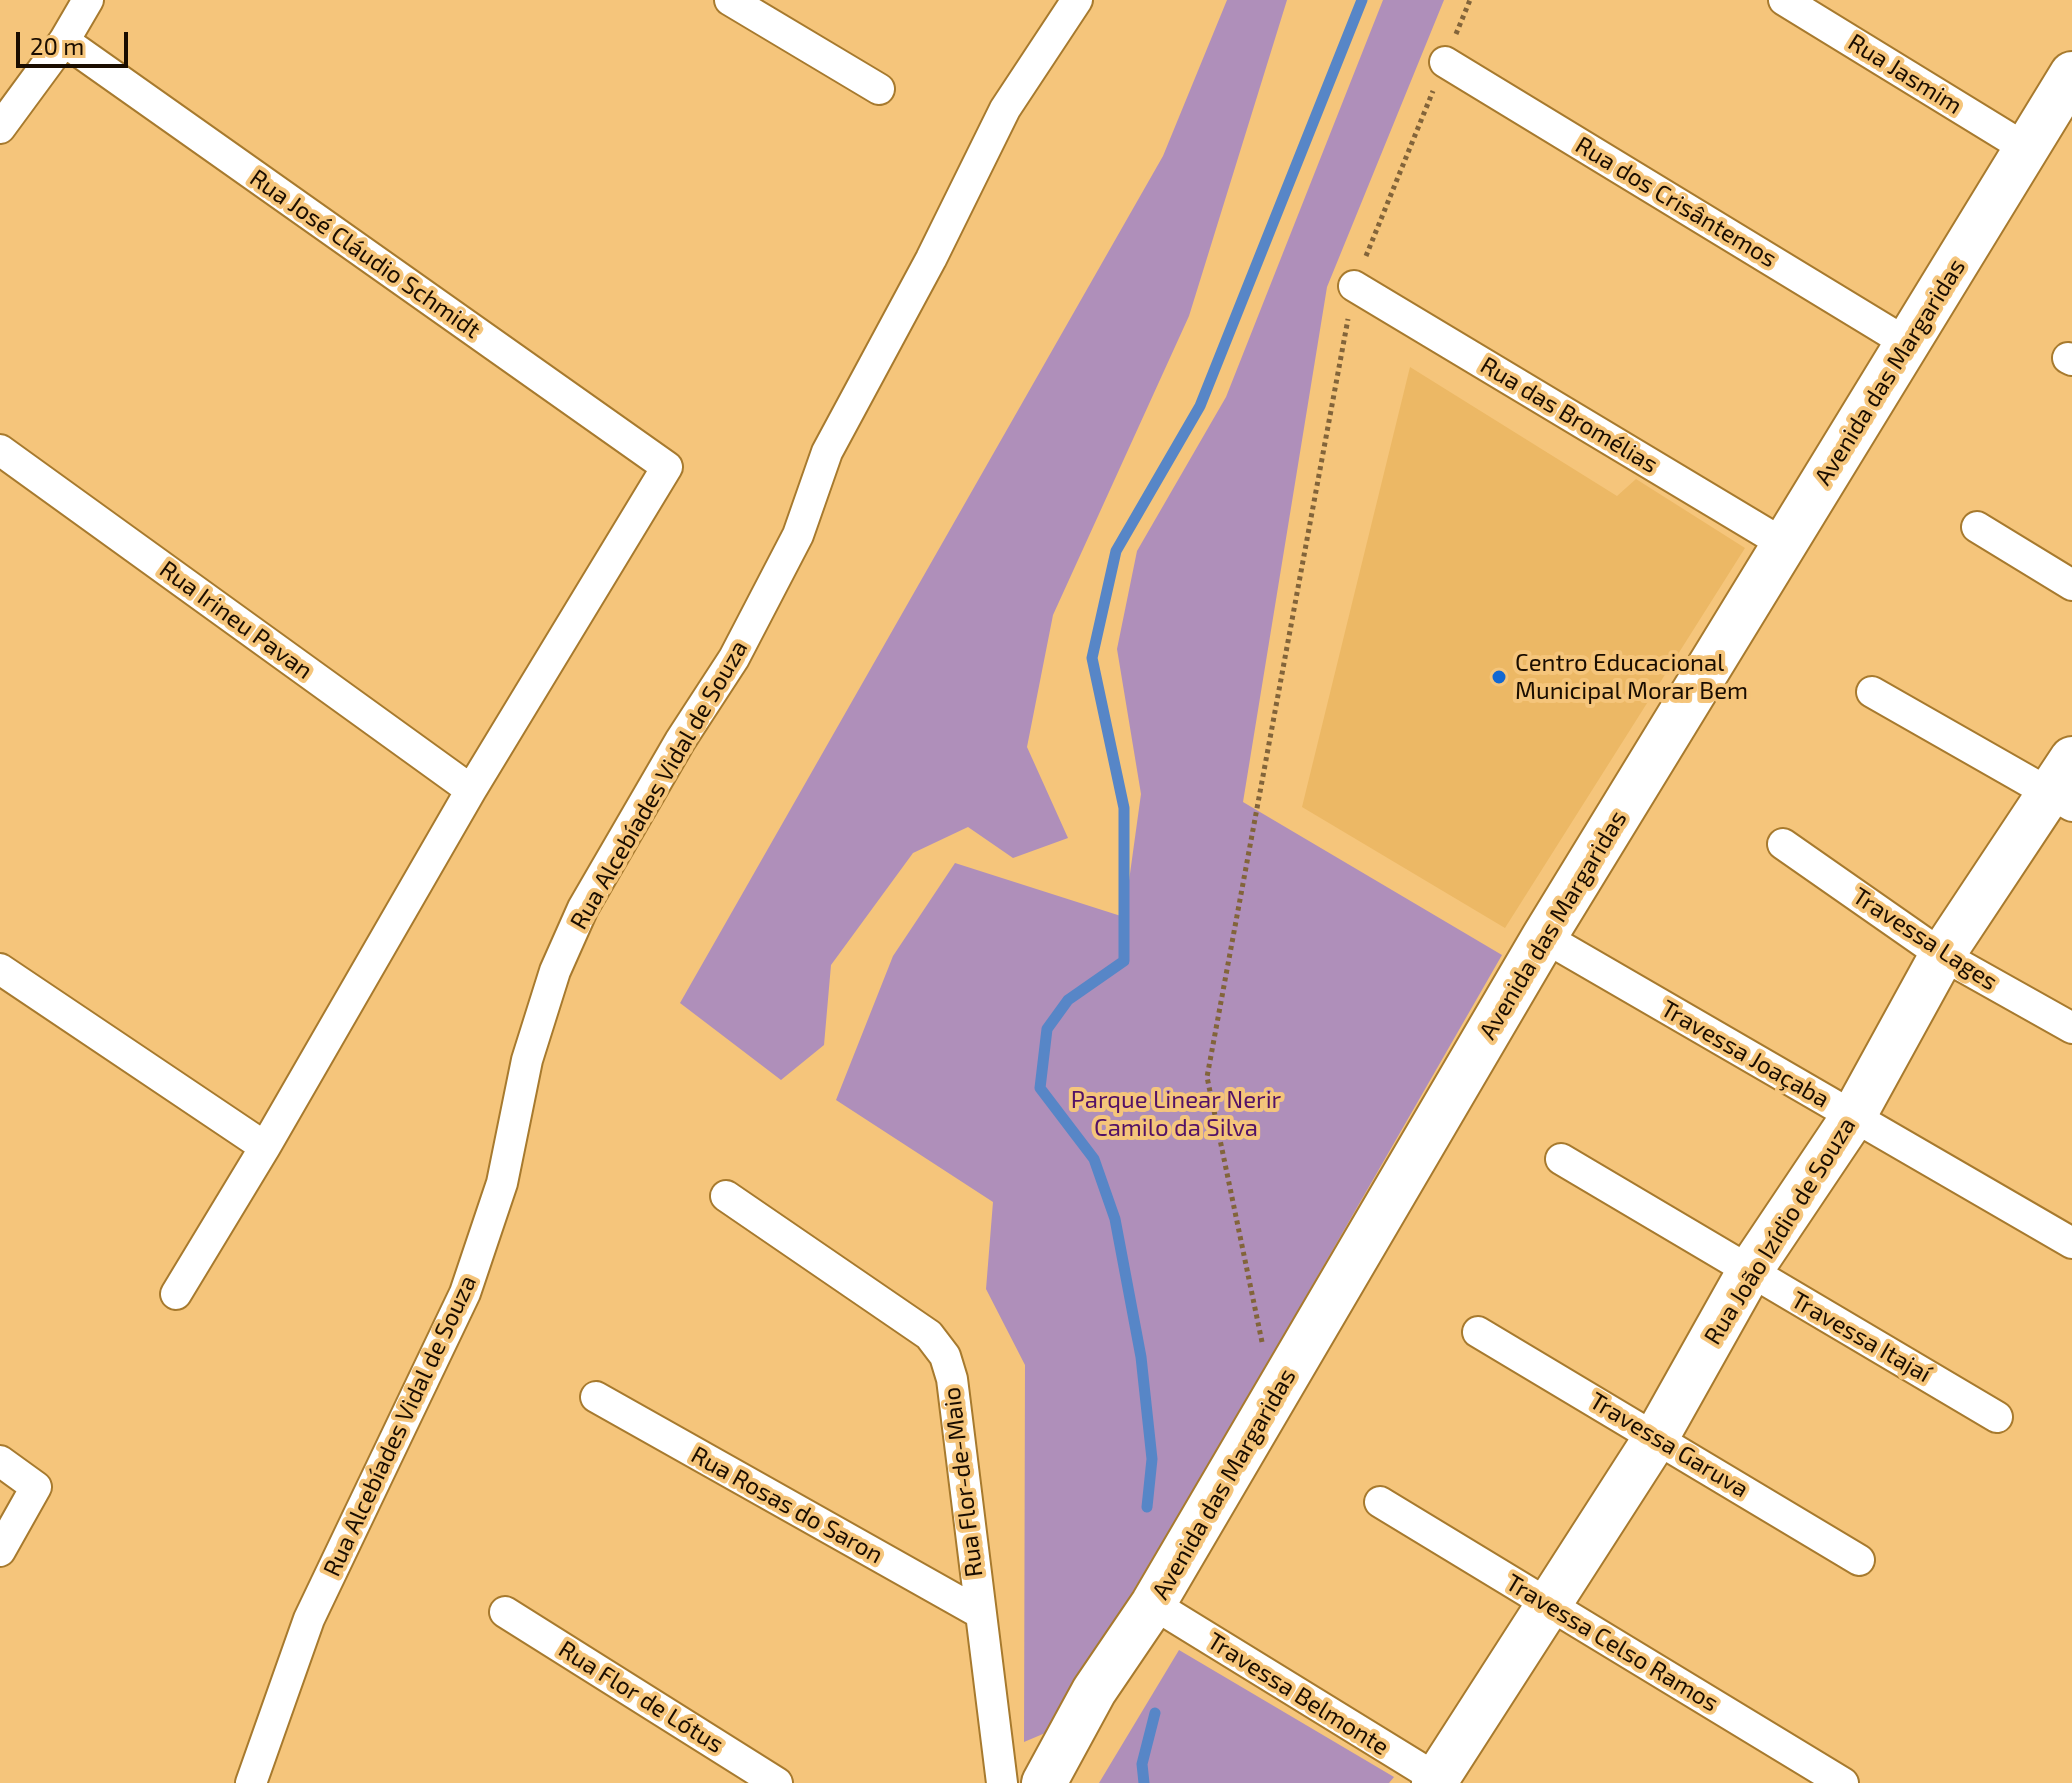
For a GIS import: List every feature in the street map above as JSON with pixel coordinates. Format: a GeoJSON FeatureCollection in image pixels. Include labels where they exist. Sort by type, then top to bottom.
{"type":"FeatureCollection","features":[{"type":"Feature","properties":{"kind":"street"},"geometry":{"type":"LineString","coordinates":[[0,128],[64,41],[88,0]]}},
{"type":"Feature","properties":{"kind":"street"},"geometry":{"type":"LineString","coordinates":[[730,0],[879,89]]}},
{"type":"Feature","properties":{"kind":"street","name":"Rua Alcebíades Vidal de Souza"},"geometry":{"type":"LineString","coordinates":[[251,1783],[309,1619],[465,1293],[502,1183],[527,1060],[555,971],[583,908],[680,741],[734,658],[798,535],[827,452],[931,259],[1005,109],[1077,0]]}},
{"type":"Feature","properties":{"kind":"street","name":"Rua Jasmim"},"geometry":{"type":"LineString","coordinates":[[1784,0],[2027,149]]}},
{"type":"Feature","properties":{"kind":"street","name":"Rua José Cláudio Schmidt"},"geometry":{"type":"LineString","coordinates":[[64,41],[667,467],[471,790]]}},
{"type":"Feature","properties":{"kind":"street","name":"Rua dos Crisântemos"},"geometry":{"type":"LineString","coordinates":[[1445,62],[1907,343]]}},
{"type":"Feature","properties":{"kind":"street","name":"Avenida das Margaridas"},"geometry":{"type":"LineString","coordinates":[[1044,1783],[1094,1691],[1153,1604],[1544,937],[2072,74]]}},
{"type":"Feature","properties":{"kind":"street","name":"Rua das Bromélias"},"geometry":{"type":"LineString","coordinates":[[1354,286],[1784,544]]}},
{"type":"Feature","properties":{"kind":"street","name":"Rua Irineu Pavan"},"geometry":{"type":"LineString","coordinates":[[0,450],[471,790]]}},
{"type":"Feature","properties":{"kind":"street"},"geometry":{"type":"LineString","coordinates":[[1977,527],[2072,585]]}},
{"type":"Feature","properties":{"kind":"street"},"geometry":{"type":"LineString","coordinates":[[1872,692],[2065,785]]}},
{"type":"Feature","properties":{"kind":"street","name":"Rua João Izídio de Souza"},"geometry":{"type":"LineString","coordinates":[[1438,1782],[1657,1436],[1749,1272],[1853,1117],[1942,955],[2065,785]]}},
{"type":"Feature","properties":{"kind":"street"},"geometry":{"type":"LineString","coordinates":[[176,1294],[265,1147],[471,790]]}},
{"type":"Feature","properties":{"kind":"street","name":"Travessa Lages"},"geometry":{"type":"LineString","coordinates":[[1783,844],[1942,955],[2072,1028]]}},
{"type":"Feature","properties":{"kind":"street","name":"Travessa Joaçaba"},"geometry":{"type":"LineString","coordinates":[[1544,937],[2072,1243]]}},
{"type":"Feature","properties":{"kind":"street"},"geometry":{"type":"LineString","coordinates":[[0,969],[265,1147]]}},
{"type":"Feature","properties":{"kind":"street","name":"Travessa Itajaí"},"geometry":{"type":"LineString","coordinates":[[1561,1159],[1997,1417]]}},
{"type":"Feature","properties":{"kind":"street","name":"Rua Flor-de-Maio"},"geometry":{"type":"LineString","coordinates":[[726,1196],[929,1335],[945,1356],[952,1379],[978,1612],[1002,1783]]}},
{"type":"Feature","properties":{"kind":"street","name":"Travessa Garuva"},"geometry":{"type":"LineString","coordinates":[[1478,1332],[1657,1436],[1859,1560]]}},
{"type":"Feature","properties":{"kind":"street","name":"Rua Rosas do Saron"},"geometry":{"type":"LineString","coordinates":[[596,1397],[978,1612]]}},
{"type":"Feature","properties":{"kind":"street"},"geometry":{"type":"LineString","coordinates":[[0,1461],[36,1487],[0,1551]]}},
{"type":"Feature","properties":{"kind":"street","name":"Travessa Celso Ramos"},"geometry":{"type":"LineString","coordinates":[[1380,1502],[1843,1783]]}},
{"type":"Feature","properties":{"kind":"street","name":"Travessa Belmonte"},"geometry":{"type":"LineString","coordinates":[[1153,1604],[1438,1782]]}},
{"type":"Feature","properties":{"kind":"street","name":"Rua Flor de Lótus"},"geometry":{"type":"LineString","coordinates":[[505,1612],[777,1783]]}},
{"type":"Feature","properties":{"kind":"path"},"geometry":{"type":"LineString","coordinates":[[1283,1381],[1257,1334],[1207,1077],[1354,286],[1470,0]]}},
{"type":"Feature","properties":{"kind":"shaded area","name":"Centro Educacional Municipal Morar Bem"},"geometry":{"type":"Polygon","coordinates":[[[1410,367],[1617,496],[1636,479],[1745,548],[1505,928],[1302,807],[1410,367]]]}},
{"type":"Feature","properties":{"kind":"green space"},"geometry":{"type":"Polygon","coordinates":[[[1227,0],[1287,0],[1189,316],[1053,615],[1027,747],[1068,838],[1013,858],[968,827],[913,853],[831,965],[824,1045],[781,1080],[680,1003],[1163,156],[1227,0]]]}},
{"type":"Feature","properties":{"kind":"green space","name":"Parque Linear Nerir Camilo da Silva"},"geometry":{"type":"Polygon","coordinates":[[[1383,0],[1444,0],[1327,287],[1243,802],[1502,955],[1250,1394],[1050,1731],[1024,1742],[1025,1365],[986,1289],[993,1202],[836,1100],[893,956],[955,863],[1124,917],[1141,794],[1117,649],[1137,551],[1226,397],[1383,0]]]}},
{"type":"Feature","properties":{"kind":"green space"},"geometry":{"type":"Polygon","coordinates":[[[1179,1650],[1394,1777],[1389,1783],[1099,1783],[1179,1650]]]}},
{"type":"Feature","properties":{"kind":"waterway"},"geometry":{"type":"LineString","coordinates":[[1147,1507],[1152,1459],[1141,1357],[1115,1219],[1094,1159],[1040,1088],[1047,1029],[1068,1000],[1124,961],[1124,808],[1092,658],[1116,551],[1200,406],[1362,0]]}},
{"type":"Feature","properties":{"kind":"waterway"},"geometry":{"type":"LineString","coordinates":[[1144,1783],[1142,1764],[1155,1713]]}},
{"type":"Feature","properties":{"kind":"place","name":"Centro Educacional Municipal Morar Bem"},"geometry":{"type":"Point","coordinates":[1499,677]}}]}
